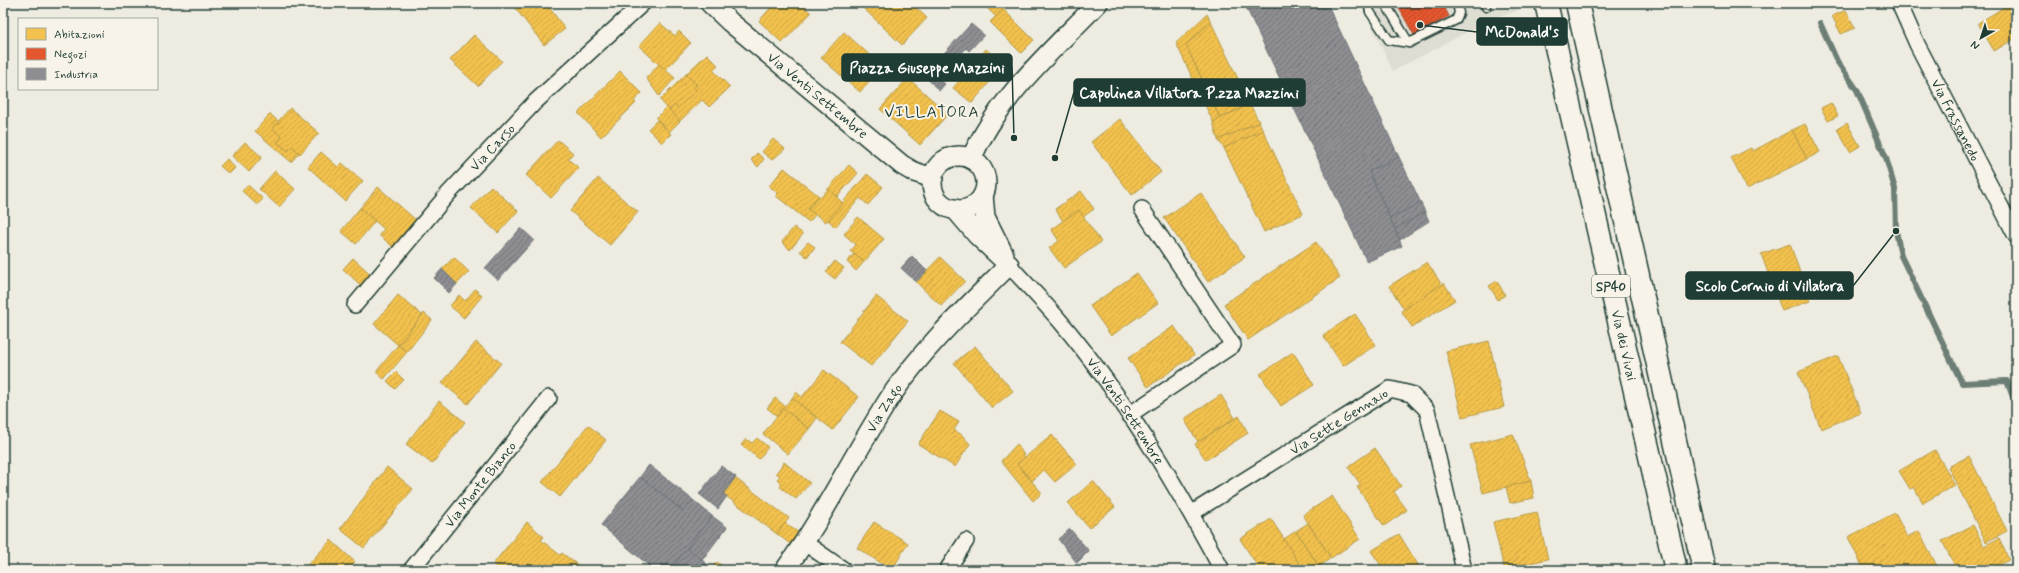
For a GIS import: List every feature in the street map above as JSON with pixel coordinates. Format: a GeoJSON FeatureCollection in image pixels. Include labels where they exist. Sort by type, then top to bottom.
{"type":"FeatureCollection","features":[{"type":"Feature","properties":{"kind":"main road","name":"Via dei Vivai"},"geometry":{"type":"LineString","coordinates":[[1546,3],[1676,570]]}},
{"type":"Feature","properties":{"kind":"main road","name":"Via dei Vivai"},"geometry":{"type":"LineString","coordinates":[[1577,3],[1704,570]]}},
{"type":"Feature","properties":{"kind":"street","name":"Via Carso"},"geometry":{"type":"LineString","coordinates":[[355,305],[448,194],[534,103],[644,3]]}},
{"type":"Feature","properties":{"kind":"street"},"geometry":{"type":"LineString","coordinates":[[971,159],[977,144],[996,114],[1040,64],[1098,3]]}},
{"type":"Feature","properties":{"kind":"street","name":"Via Frassanedo"},"geometry":{"type":"LineString","coordinates":[[1899,3],[1920,51],[2016,236]]}},
{"type":"Feature","properties":{"kind":"street","name":"Via Venti Settembre"},"geometry":{"type":"LineString","coordinates":[[716,5],[902,165],[914,172],[933,178]]}},
{"type":"Feature","properties":{"kind":"street"},"geometry":{"type":"LineString","coordinates":[[959,156],[971,159],[978,164],[984,174],[986,187],[983,195],[972,206],[955,209],[947,207],[940,202],[932,186],[935,170],[947,159],[959,156]]}},
{"type":"Feature","properties":{"kind":"street"},"geometry":{"type":"LineString","coordinates":[[983,195],[985,217],[1009,265]]}},
{"type":"Feature","properties":{"kind":"street"},"geometry":{"type":"LineString","coordinates":[[955,209],[977,235],[1009,265]]}},
{"type":"Feature","properties":{"kind":"street"},"geometry":{"type":"LineString","coordinates":[[1130,415],[1232,345],[1142,209]]}},
{"type":"Feature","properties":{"kind":"street","name":"Via Venti Settembre"},"geometry":{"type":"LineString","coordinates":[[1009,265],[1060,321],[1130,415],[1192,513],[1222,570]]}},
{"type":"Feature","properties":{"kind":"street","name":"Via Zago"},"geometry":{"type":"LineString","coordinates":[[785,570],[805,543],[891,396],[919,358],[961,312],[1009,265]]}},
{"type":"Feature","properties":{"kind":"street","name":"Via Sette Gennaio"},"geometry":{"type":"LineString","coordinates":[[1192,513],[1390,388],[1412,394],[1427,410],[1464,570]]}},
{"type":"Feature","properties":{"kind":"street","name":"Via Monte Bianco"},"geometry":{"type":"LineString","coordinates":[[411,570],[549,398]]}},
{"type":"Feature","properties":{"kind":"street"},"geometry":{"type":"LineString","coordinates":[[948,570],[966,541]]}},
{"type":"Feature","properties":{"kind":"street"},"geometry":{"type":"LineString","coordinates":[[805,543],[844,570]]}},
{"type":"Feature","properties":{"kind":"lane"},"geometry":{"type":"LineString","coordinates":[[1368,3],[1370,12],[1389,40],[1409,43],[1456,20],[1459,13],[1457,3]]}},
{"type":"Feature","properties":{"kind":"lane"},"geometry":{"type":"LineString","coordinates":[[1385,3],[1409,43]]}},
{"type":"Feature","properties":{"kind":"shaded area"},"geometry":{"type":"Polygon","coordinates":[[[1361,3],[1515,3],[1517,11],[1492,19],[1393,71],[1361,3]]]}},
{"type":"Feature","properties":{"kind":"building: Abitazioni"},"geometry":{"type":"Polygon","coordinates":[[[521,3],[546,3],[565,29],[544,45],[515,8],[521,3]]]}},
{"type":"Feature","properties":{"kind":"building: Abitazioni"},"geometry":{"type":"Polygon","coordinates":[[[597,3],[606,3],[601,7],[597,3]]]}},
{"type":"Feature","properties":{"kind":"building: Abitazioni"},"geometry":{"type":"Polygon","coordinates":[[[775,3],[800,3],[811,13],[782,43],[759,21],[775,3]]]}},
{"type":"Feature","properties":{"kind":"building: Abitazioni"},"geometry":{"type":"Polygon","coordinates":[[[866,3],[911,3],[927,18],[902,45],[862,7],[866,3]]]}},
{"type":"Feature","properties":{"kind":"building: Abitazioni"},"geometry":{"type":"Polygon","coordinates":[[[982,3],[998,3],[1003,9],[996,17],[982,3]]]}},
{"type":"Feature","properties":{"kind":"building: Abitazioni"},"geometry":{"type":"Polygon","coordinates":[[[2011,3],[2016,3],[2016,38],[1994,51],[1978,23],[2011,3]]]}},
{"type":"Feature","properties":{"kind":"building: Abitazioni"},"geometry":{"type":"Polygon","coordinates":[[[1003,9],[1034,40],[1021,53],[990,22],[1003,9]]]}},
{"type":"Feature","properties":{"kind":"building: Abitazioni"},"geometry":{"type":"Polygon","coordinates":[[[1846,10],[1855,28],[1841,34],[1832,16],[1846,10]]]}},
{"type":"Feature","properties":{"kind":"building: Abitazioni"},"geometry":{"type":"Polygon","coordinates":[[[1207,14],[1211,22],[1186,45],[1220,118],[1213,122],[1176,43],[1207,14]]]}},
{"type":"Feature","properties":{"kind":"building: Abitazioni"},"geometry":{"type":"Polygon","coordinates":[[[1211,22],[1250,104],[1220,118],[1186,45],[1211,22]]]}},
{"type":"Feature","properties":{"kind":"building: Abitazioni"},"geometry":{"type":"Polygon","coordinates":[[[660,23],[675,36],[679,31],[691,43],[665,70],[639,46],[660,23]]]}},
{"type":"Feature","properties":{"kind":"building: Abitazioni"},"geometry":{"type":"Polygon","coordinates":[[[844,32],[882,66],[860,92],[821,58],[844,32]]]}},
{"type":"Feature","properties":{"kind":"building: Abitazioni"},"geometry":{"type":"Polygon","coordinates":[[[474,35],[502,61],[478,86],[450,60],[474,35]]]}},
{"type":"Feature","properties":{"kind":"building: Abitazioni"},"geometry":{"type":"Polygon","coordinates":[[[986,49],[1004,65],[972,103],[953,88],[986,49]]]}},
{"type":"Feature","properties":{"kind":"building: Abitazioni"},"geometry":{"type":"Polygon","coordinates":[[[707,54],[718,65],[713,70],[730,87],[709,107],[702,100],[680,121],[669,110],[675,105],[678,108],[696,90],[694,88],[697,85],[686,74],[707,54]]]}},
{"type":"Feature","properties":{"kind":"building: Abitazioni"},"geometry":{"type":"Polygon","coordinates":[[[659,64],[675,78],[659,96],[646,78],[659,64]]]}},
{"type":"Feature","properties":{"kind":"building: Abitazioni"},"geometry":{"type":"Polygon","coordinates":[[[620,71],[642,93],[634,101],[636,103],[601,137],[578,113],[620,71]]]}},
{"type":"Feature","properties":{"kind":"building: Abitazioni"},"geometry":{"type":"Polygon","coordinates":[[[686,74],[697,85],[694,88],[696,90],[678,108],[675,105],[669,110],[660,100],[686,74]]]}},
{"type":"Feature","properties":{"kind":"building: Abitazioni"},"geometry":{"type":"Polygon","coordinates":[[[908,78],[948,114],[920,145],[880,109],[908,78]]]}},
{"type":"Feature","properties":{"kind":"building: Abitazioni"},"geometry":{"type":"Polygon","coordinates":[[[1831,103],[1838,116],[1828,121],[1821,108],[1831,103]]]}},
{"type":"Feature","properties":{"kind":"building: Abitazioni"},"geometry":{"type":"Polygon","coordinates":[[[1250,104],[1259,122],[1218,140],[1213,122],[1250,104]]]}},
{"type":"Feature","properties":{"kind":"building: Abitazioni"},"geometry":{"type":"Polygon","coordinates":[[[667,107],[680,121],[669,132],[656,118],[667,107]]]}},
{"type":"Feature","properties":{"kind":"building: Abitazioni"},"geometry":{"type":"Polygon","coordinates":[[[290,108],[319,133],[300,154],[292,146],[288,151],[277,142],[282,137],[272,128],[290,108]]]}},
{"type":"Feature","properties":{"kind":"building: Abitazioni"},"geometry":{"type":"Polygon","coordinates":[[[270,114],[279,122],[272,128],[282,137],[277,142],[288,151],[292,146],[299,153],[291,162],[255,131],[270,114]]]}},
{"type":"Feature","properties":{"kind":"building: Abitazioni"},"geometry":{"type":"Polygon","coordinates":[[[1120,119],[1161,172],[1132,195],[1091,142],[1120,119]]]}},
{"type":"Feature","properties":{"kind":"building: Abitazioni"},"geometry":{"type":"Polygon","coordinates":[[[657,120],[671,134],[662,143],[648,129],[657,120]]]}},
{"type":"Feature","properties":{"kind":"building: Abitazioni"},"geometry":{"type":"Polygon","coordinates":[[[1259,122],[1263,130],[1224,148],[1218,140],[1259,122]]]}},
{"type":"Feature","properties":{"kind":"building: Abitazioni"},"geometry":{"type":"Polygon","coordinates":[[[1847,123],[1860,146],[1850,152],[1837,129],[1847,123]]]}},
{"type":"Feature","properties":{"kind":"building: Abitazioni"},"geometry":{"type":"Polygon","coordinates":[[[1805,124],[1820,152],[1807,159],[1792,130],[1805,124]]]}},
{"type":"Feature","properties":{"kind":"building: Abitazioni"},"geometry":{"type":"Polygon","coordinates":[[[1263,130],[1303,214],[1264,232],[1224,148],[1263,130]]]}},
{"type":"Feature","properties":{"kind":"building: Abitazioni"},"geometry":{"type":"Polygon","coordinates":[[[1792,130],[1807,159],[1747,189],[1731,158],[1751,148],[1753,151],[1792,130]]]}},
{"type":"Feature","properties":{"kind":"building: Abitazioni"},"geometry":{"type":"Polygon","coordinates":[[[773,139],[785,149],[772,160],[762,152],[773,139]]]}},
{"type":"Feature","properties":{"kind":"building: Abitazioni"},"geometry":{"type":"Polygon","coordinates":[[[558,140],[573,153],[568,159],[579,168],[551,198],[526,175],[558,140]]]}},
{"type":"Feature","properties":{"kind":"building: Abitazioni"},"geometry":{"type":"Polygon","coordinates":[[[245,142],[262,157],[249,172],[232,156],[245,142]]]}},
{"type":"Feature","properties":{"kind":"building: Abitazioni"},"geometry":{"type":"Polygon","coordinates":[[[321,152],[338,167],[342,163],[363,181],[345,201],[308,167],[321,152]]]}},
{"type":"Feature","properties":{"kind":"building: Abitazioni"},"geometry":{"type":"Polygon","coordinates":[[[757,153],[764,159],[758,167],[751,160],[757,153]]]}},
{"type":"Feature","properties":{"kind":"building: Abitazioni"},"geometry":{"type":"Polygon","coordinates":[[[227,159],[235,168],[229,174],[220,166],[227,159]]]}},
{"type":"Feature","properties":{"kind":"building: Abitazioni"},"geometry":{"type":"Polygon","coordinates":[[[849,165],[858,173],[837,197],[828,189],[849,165]]]}},
{"type":"Feature","properties":{"kind":"building: Abitazioni"},"geometry":{"type":"Polygon","coordinates":[[[784,168],[819,196],[808,209],[816,214],[809,222],[776,196],[778,193],[769,186],[784,168]]]}},
{"type":"Feature","properties":{"kind":"building: Abitazioni"},"geometry":{"type":"Polygon","coordinates":[[[275,171],[295,189],[279,207],[259,189],[275,171]]]}},
{"type":"Feature","properties":{"kind":"building: Abitazioni"},"geometry":{"type":"Polygon","coordinates":[[[867,174],[883,187],[868,205],[860,198],[835,227],[828,220],[867,174]]]}},
{"type":"Feature","properties":{"kind":"building: Abitazioni"},"geometry":{"type":"Polygon","coordinates":[[[598,178],[638,212],[610,245],[570,211],[598,178]]]}},
{"type":"Feature","properties":{"kind":"building: Abitazioni"},"geometry":{"type":"Polygon","coordinates":[[[248,185],[263,199],[257,205],[242,191],[248,185]]]}},
{"type":"Feature","properties":{"kind":"building: Abitazioni"},"geometry":{"type":"Polygon","coordinates":[[[491,186],[518,211],[498,233],[471,208],[491,186]]]}},
{"type":"Feature","properties":{"kind":"building: Abitazioni"},"geometry":{"type":"Polygon","coordinates":[[[378,187],[416,220],[393,247],[379,235],[384,229],[360,208],[378,187]]]}},
{"type":"Feature","properties":{"kind":"building: Abitazioni"},"geometry":{"type":"Polygon","coordinates":[[[828,189],[843,203],[826,222],[808,209],[819,196],[821,197],[828,189]]]}},
{"type":"Feature","properties":{"kind":"building: Abitazioni"},"geometry":{"type":"Polygon","coordinates":[[[1081,191],[1094,209],[1083,217],[1079,210],[1063,221],[1055,209],[1081,191]]]}},
{"type":"Feature","properties":{"kind":"building: Abitazioni"},"geometry":{"type":"Polygon","coordinates":[[[1201,193],[1245,257],[1208,282],[1164,218],[1201,193]]]}},
{"type":"Feature","properties":{"kind":"building: Abitazioni"},"geometry":{"type":"Polygon","coordinates":[[[360,208],[375,221],[356,244],[341,231],[360,208]]]}},
{"type":"Feature","properties":{"kind":"building: Abitazioni"},"geometry":{"type":"Polygon","coordinates":[[[1079,210],[1101,242],[1064,268],[1049,248],[1059,241],[1051,229],[1079,210]]]}},
{"type":"Feature","properties":{"kind":"building: Abitazioni"},"geometry":{"type":"Polygon","coordinates":[[[858,217],[884,239],[864,262],[850,251],[856,245],[844,234],[858,217]]]}},
{"type":"Feature","properties":{"kind":"building: Abitazioni"},"geometry":{"type":"Polygon","coordinates":[[[794,227],[803,234],[790,250],[782,242],[794,227]]]}},
{"type":"Feature","properties":{"kind":"building: Abitazioni"},"geometry":{"type":"Polygon","coordinates":[[[808,242],[815,247],[807,257],[800,251],[808,242]]]}},
{"type":"Feature","properties":{"kind":"building: Abitazioni"},"geometry":{"type":"Polygon","coordinates":[[[1316,242],[1340,278],[1248,340],[1224,304],[1316,242]]]}},
{"type":"Feature","properties":{"kind":"building: Abitazioni"},"geometry":{"type":"Polygon","coordinates":[[[1790,244],[1810,301],[1782,311],[1761,254],[1790,244]]]}},
{"type":"Feature","properties":{"kind":"building: Abitazioni"},"geometry":{"type":"Polygon","coordinates":[[[854,254],[864,262],[856,271],[847,262],[854,254]]]}},
{"type":"Feature","properties":{"kind":"building: Abitazioni"},"geometry":{"type":"Polygon","coordinates":[[[454,257],[469,272],[457,284],[442,269],[454,257]]]}},
{"type":"Feature","properties":{"kind":"building: Abitazioni"},"geometry":{"type":"Polygon","coordinates":[[[940,257],[965,281],[941,306],[916,282],[940,257]]]}},
{"type":"Feature","properties":{"kind":"building: Abitazioni"},"geometry":{"type":"Polygon","coordinates":[[[353,258],[376,279],[366,290],[343,269],[353,258]]]}},
{"type":"Feature","properties":{"kind":"building: Abitazioni"},"geometry":{"type":"Polygon","coordinates":[[[835,261],[844,268],[835,279],[826,272],[835,261]]]}},
{"type":"Feature","properties":{"kind":"building: Abitazioni"},"geometry":{"type":"Polygon","coordinates":[[[1427,262],[1442,285],[1404,309],[1389,286],[1427,262]]]}},
{"type":"Feature","properties":{"kind":"building: Abitazioni"},"geometry":{"type":"Polygon","coordinates":[[[1137,273],[1158,303],[1111,336],[1090,306],[1137,273]]]}},
{"type":"Feature","properties":{"kind":"building: Abitazioni"},"geometry":{"type":"Polygon","coordinates":[[[1497,281],[1505,295],[1498,300],[1489,286],[1497,281]]]}},
{"type":"Feature","properties":{"kind":"building: Abitazioni"},"geometry":{"type":"Polygon","coordinates":[[[1444,283],[1455,300],[1412,327],[1401,311],[1444,283]]]}},
{"type":"Feature","properties":{"kind":"building: Abitazioni"},"geometry":{"type":"Polygon","coordinates":[[[475,289],[482,296],[464,318],[450,306],[459,295],[465,301],[475,289]]]}},
{"type":"Feature","properties":{"kind":"building: Abitazioni"},"geometry":{"type":"Polygon","coordinates":[[[398,295],[422,315],[398,345],[374,324],[398,295]]]}},
{"type":"Feature","properties":{"kind":"building: Abitazioni"},"geometry":{"type":"Polygon","coordinates":[[[876,296],[908,321],[871,366],[840,342],[876,296]]]}},
{"type":"Feature","properties":{"kind":"building: Abitazioni"},"geometry":{"type":"Polygon","coordinates":[[[424,313],[432,320],[407,352],[398,345],[424,313]]]}},
{"type":"Feature","properties":{"kind":"building: Abitazioni"},"geometry":{"type":"Polygon","coordinates":[[[1355,314],[1376,345],[1343,366],[1323,335],[1355,314]]]}},
{"type":"Feature","properties":{"kind":"building: Abitazioni"},"geometry":{"type":"Polygon","coordinates":[[[1174,326],[1194,355],[1148,387],[1128,358],[1174,326]]]}},
{"type":"Feature","properties":{"kind":"building: Abitazioni"},"geometry":{"type":"Polygon","coordinates":[[[1489,341],[1504,407],[1462,417],[1446,351],[1489,341]]]}},
{"type":"Feature","properties":{"kind":"building: Abitazioni"},"geometry":{"type":"Polygon","coordinates":[[[476,342],[501,363],[468,404],[442,383],[476,342]]]}},
{"type":"Feature","properties":{"kind":"building: Abitazioni"},"geometry":{"type":"Polygon","coordinates":[[[398,345],[407,352],[384,379],[376,372],[398,345]]]}},
{"type":"Feature","properties":{"kind":"building: Abitazioni"},"geometry":{"type":"Polygon","coordinates":[[[975,346],[1013,391],[992,408],[954,363],[975,346]]]}},
{"type":"Feature","properties":{"kind":"building: Abitazioni"},"geometry":{"type":"Polygon","coordinates":[[[1293,352],[1314,385],[1281,406],[1260,374],[1293,352]]]}},
{"type":"Feature","properties":{"kind":"building: Abitazioni"},"geometry":{"type":"Polygon","coordinates":[[[1838,356],[1861,413],[1821,429],[1798,372],[1838,356]]]}},
{"type":"Feature","properties":{"kind":"building: Abitazioni"},"geometry":{"type":"Polygon","coordinates":[[[824,370],[859,397],[833,430],[792,398],[796,392],[802,397],[824,370]]]}},
{"type":"Feature","properties":{"kind":"building: Abitazioni"},"geometry":{"type":"Polygon","coordinates":[[[396,372],[404,380],[395,389],[387,381],[396,372]]]}},
{"type":"Feature","properties":{"kind":"building: Abitazioni"},"geometry":{"type":"Polygon","coordinates":[[[1221,395],[1235,418],[1198,442],[1184,419],[1221,395]]]}},
{"type":"Feature","properties":{"kind":"building: Abitazioni"},"geometry":{"type":"Polygon","coordinates":[[[775,398],[785,406],[777,416],[767,408],[775,398]]]}},
{"type":"Feature","properties":{"kind":"building: Abitazioni"},"geometry":{"type":"Polygon","coordinates":[[[792,398],[817,418],[809,429],[783,408],[792,398]]]}},
{"type":"Feature","properties":{"kind":"building: Abitazioni"},"geometry":{"type":"Polygon","coordinates":[[[439,401],[465,422],[432,464],[406,444],[439,401]]]}},
{"type":"Feature","properties":{"kind":"building: Abitazioni"},"geometry":{"type":"Polygon","coordinates":[[[783,408],[809,429],[788,454],[763,434],[783,408]]]}},
{"type":"Feature","properties":{"kind":"building: Abitazioni"},"geometry":{"type":"Polygon","coordinates":[[[940,411],[959,422],[954,430],[962,435],[970,444],[955,467],[918,444],[940,411]]]}},
{"type":"Feature","properties":{"kind":"building: Abitazioni"},"geometry":{"type":"Polygon","coordinates":[[[1239,416],[1248,433],[1206,460],[1195,444],[1239,416]]]}},
{"type":"Feature","properties":{"kind":"building: Abitazioni"},"geometry":{"type":"Polygon","coordinates":[[[588,425],[606,440],[560,497],[542,482],[588,425]]]}},
{"type":"Feature","properties":{"kind":"building: Abitazioni"},"geometry":{"type":"Polygon","coordinates":[[[1513,434],[1531,481],[1483,493],[1470,445],[1513,434]]]}},
{"type":"Feature","properties":{"kind":"building: Abitazioni"},"geometry":{"type":"Polygon","coordinates":[[[1052,435],[1077,464],[1055,482],[1044,470],[1032,481],[1017,464],[1052,435]]]}},
{"type":"Feature","properties":{"kind":"building: Abitazioni"},"geometry":{"type":"Polygon","coordinates":[[[757,438],[768,447],[759,459],[741,445],[746,439],[752,443],[757,438]]]}},
{"type":"Feature","properties":{"kind":"building: Abitazioni"},"geometry":{"type":"Polygon","coordinates":[[[1017,444],[1025,457],[1017,464],[1042,493],[1033,501],[1001,461],[1017,444]]]}},
{"type":"Feature","properties":{"kind":"building: Abitazioni"},"geometry":{"type":"Polygon","coordinates":[[[1375,448],[1401,486],[1394,492],[1407,510],[1384,526],[1357,487],[1361,485],[1348,467],[1375,448]]]}},
{"type":"Feature","properties":{"kind":"building: Abitazioni"},"geometry":{"type":"Polygon","coordinates":[[[1935,450],[1955,485],[1923,503],[1914,487],[1910,489],[1899,471],[1935,450]]]}},
{"type":"Feature","properties":{"kind":"building: Abitazioni"},"geometry":{"type":"Polygon","coordinates":[[[1969,456],[2007,531],[1986,542],[1948,467],[1969,456]]]}},
{"type":"Feature","properties":{"kind":"building: Abitazioni"},"geometry":{"type":"Polygon","coordinates":[[[784,462],[810,483],[796,499],[780,487],[782,484],[777,479],[780,476],[776,473],[784,462]]]}},
{"type":"Feature","properties":{"kind":"building: Abitazioni"},"geometry":{"type":"Polygon","coordinates":[[[387,467],[413,489],[364,548],[340,529],[387,467]]]}},
{"type":"Feature","properties":{"kind":"building: Abitazioni"},"geometry":{"type":"Polygon","coordinates":[[[735,478],[789,518],[777,534],[723,494],[735,478]]]}},
{"type":"Feature","properties":{"kind":"building: Abitazioni"},"geometry":{"type":"Polygon","coordinates":[[[1093,481],[1115,507],[1089,528],[1068,503],[1093,481]]]}},
{"type":"Feature","properties":{"kind":"building: Abitazioni"},"geometry":{"type":"Polygon","coordinates":[[[1531,481],[1534,498],[1510,503],[1506,487],[1531,481]]]}},
{"type":"Feature","properties":{"kind":"building: Abitazioni"},"geometry":{"type":"Polygon","coordinates":[[[1332,496],[1360,539],[1331,558],[1303,515],[1332,496]]]}},
{"type":"Feature","properties":{"kind":"building: Abitazioni"},"geometry":{"type":"Polygon","coordinates":[[[1537,512],[1548,559],[1504,569],[1493,522],[1537,512]]]}},
{"type":"Feature","properties":{"kind":"building: Abitazioni"},"geometry":{"type":"Polygon","coordinates":[[[1895,513],[1907,537],[1919,531],[1937,566],[1929,570],[1864,570],[1848,537],[1895,513]]]}},
{"type":"Feature","properties":{"kind":"building: Abitazioni"},"geometry":{"type":"Polygon","coordinates":[[[1271,519],[1303,570],[1260,570],[1240,539],[1271,519]]]}},
{"type":"Feature","properties":{"kind":"building: Abitazioni"},"geometry":{"type":"Polygon","coordinates":[[[527,522],[544,537],[541,540],[560,555],[562,553],[579,566],[576,570],[500,570],[493,564],[527,522]]]}},
{"type":"Feature","properties":{"kind":"building: Abitazioni"},"geometry":{"type":"Polygon","coordinates":[[[874,522],[908,543],[892,570],[857,548],[874,522]]]}},
{"type":"Feature","properties":{"kind":"building: Abitazioni"},"geometry":{"type":"Polygon","coordinates":[[[785,523],[799,533],[790,544],[777,534],[785,523]]]}},
{"type":"Feature","properties":{"kind":"building: Abitazioni"},"geometry":{"type":"Polygon","coordinates":[[[1308,523],[1331,558],[1319,567],[1296,531],[1308,523]]]}},
{"type":"Feature","properties":{"kind":"building: Abitazioni"},"geometry":{"type":"Polygon","coordinates":[[[1973,525],[1984,546],[1999,538],[2009,560],[1989,570],[1957,570],[1942,541],[1973,525]]]}},
{"type":"Feature","properties":{"kind":"building: Abitazioni"},"geometry":{"type":"Polygon","coordinates":[[[1296,531],[1319,567],[1313,570],[1303,570],[1284,539],[1296,531]]]}},
{"type":"Feature","properties":{"kind":"building: Abitazioni"},"geometry":{"type":"Polygon","coordinates":[[[1399,534],[1420,568],[1417,570],[1384,570],[1371,551],[1399,534]]]}},
{"type":"Feature","properties":{"kind":"building: Abitazioni"},"geometry":{"type":"Polygon","coordinates":[[[331,540],[355,562],[347,570],[303,570],[331,540]]]}},
{"type":"Feature","properties":{"kind":"building: Abitazioni"},"geometry":{"type":"Polygon","coordinates":[[[717,562],[725,568],[724,570],[710,570],[717,562]]]}},
{"type":"Feature","properties":{"kind":"building: Negozi"},"geometry":{"type":"Polygon","coordinates":[[[1396,3],[1442,3],[1449,16],[1414,35],[1396,3]]]}},
{"type":"Feature","properties":{"kind":"building: Industria"},"geometry":{"type":"Polygon","coordinates":[[[1244,3],[1327,3],[1399,157],[1369,171],[1402,246],[1367,262],[1244,3]]]}},
{"type":"Feature","properties":{"kind":"building: Industria"},"geometry":{"type":"Polygon","coordinates":[[[971,24],[984,35],[969,51],[966,48],[949,68],[951,71],[942,81],[945,84],[939,91],[924,75],[971,24]]]}},
{"type":"Feature","properties":{"kind":"building: Industria"},"geometry":{"type":"Polygon","coordinates":[[[1399,157],[1421,203],[1390,218],[1369,171],[1399,157]]]}},
{"type":"Feature","properties":{"kind":"building: Industria"},"geometry":{"type":"Polygon","coordinates":[[[1421,203],[1425,212],[1395,229],[1390,218],[1421,203]]]}},
{"type":"Feature","properties":{"kind":"building: Industria"},"geometry":{"type":"Polygon","coordinates":[[[1425,212],[1429,221],[1400,240],[1395,229],[1425,212]]]}},
{"type":"Feature","properties":{"kind":"building: Industria"},"geometry":{"type":"Polygon","coordinates":[[[521,228],[534,240],[498,280],[485,268],[521,228]]]}},
{"type":"Feature","properties":{"kind":"building: Industria"},"geometry":{"type":"Polygon","coordinates":[[[912,256],[927,271],[916,282],[901,268],[912,256]]]}},
{"type":"Feature","properties":{"kind":"building: Industria"},"geometry":{"type":"Polygon","coordinates":[[[442,269],[457,284],[449,293],[434,278],[442,269]]]}},
{"type":"Feature","properties":{"kind":"building: Industria"},"geometry":{"type":"Polygon","coordinates":[[[649,465],[693,500],[683,511],[640,477],[649,465]]]}},
{"type":"Feature","properties":{"kind":"building: Industria"},"geometry":{"type":"Polygon","coordinates":[[[721,466],[736,477],[723,494],[727,496],[718,509],[699,494],[721,466]]]}},
{"type":"Feature","properties":{"kind":"building: Industria"},"geometry":{"type":"Polygon","coordinates":[[[640,477],[683,511],[693,500],[712,516],[670,570],[654,570],[601,525],[640,477]]]}},
{"type":"Feature","properties":{"kind":"building: Industria"},"geometry":{"type":"Polygon","coordinates":[[[712,516],[727,527],[702,560],[687,548],[712,516]]]}},
{"type":"Feature","properties":{"kind":"building: Industria"},"geometry":{"type":"Polygon","coordinates":[[[1070,529],[1089,551],[1077,563],[1058,539],[1070,529]]]}},
{"type":"Feature","properties":{"kind":"building: Industria"},"geometry":{"type":"Polygon","coordinates":[[[687,548],[712,568],[710,570],[670,570],[687,548]]]}},
{"type":"Feature","properties":{"kind":"waterway"},"geometry":{"type":"LineString","coordinates":[[1820,23],[1837,61],[1857,90],[1886,158],[1895,189],[1896,231],[1901,256],[1962,383],[2007,381],[2016,405]]}},
{"type":"Feature","properties":{"kind":"place","name":"McDonald's"},"geometry":{"type":"Point","coordinates":[1420,25]}},
{"type":"Feature","properties":{"kind":"place","name":"Piazza Giuseppe Mazzini"},"geometry":{"type":"Point","coordinates":[1014,138]}},
{"type":"Feature","properties":{"kind":"place","name":"Capolinea Villatora P.zza Mazzini"},"geometry":{"type":"Point","coordinates":[1055,158]}},
{"type":"Feature","properties":{"kind":"place","name":"Scolo Cornio di Villatora"},"geometry":{"type":"Point","coordinates":[1896,231]}},
{"type":"Feature","properties":{"kind":"district","name":"VILLATORA"},"geometry":{"type":"Point","coordinates":[932,111]}}]}
